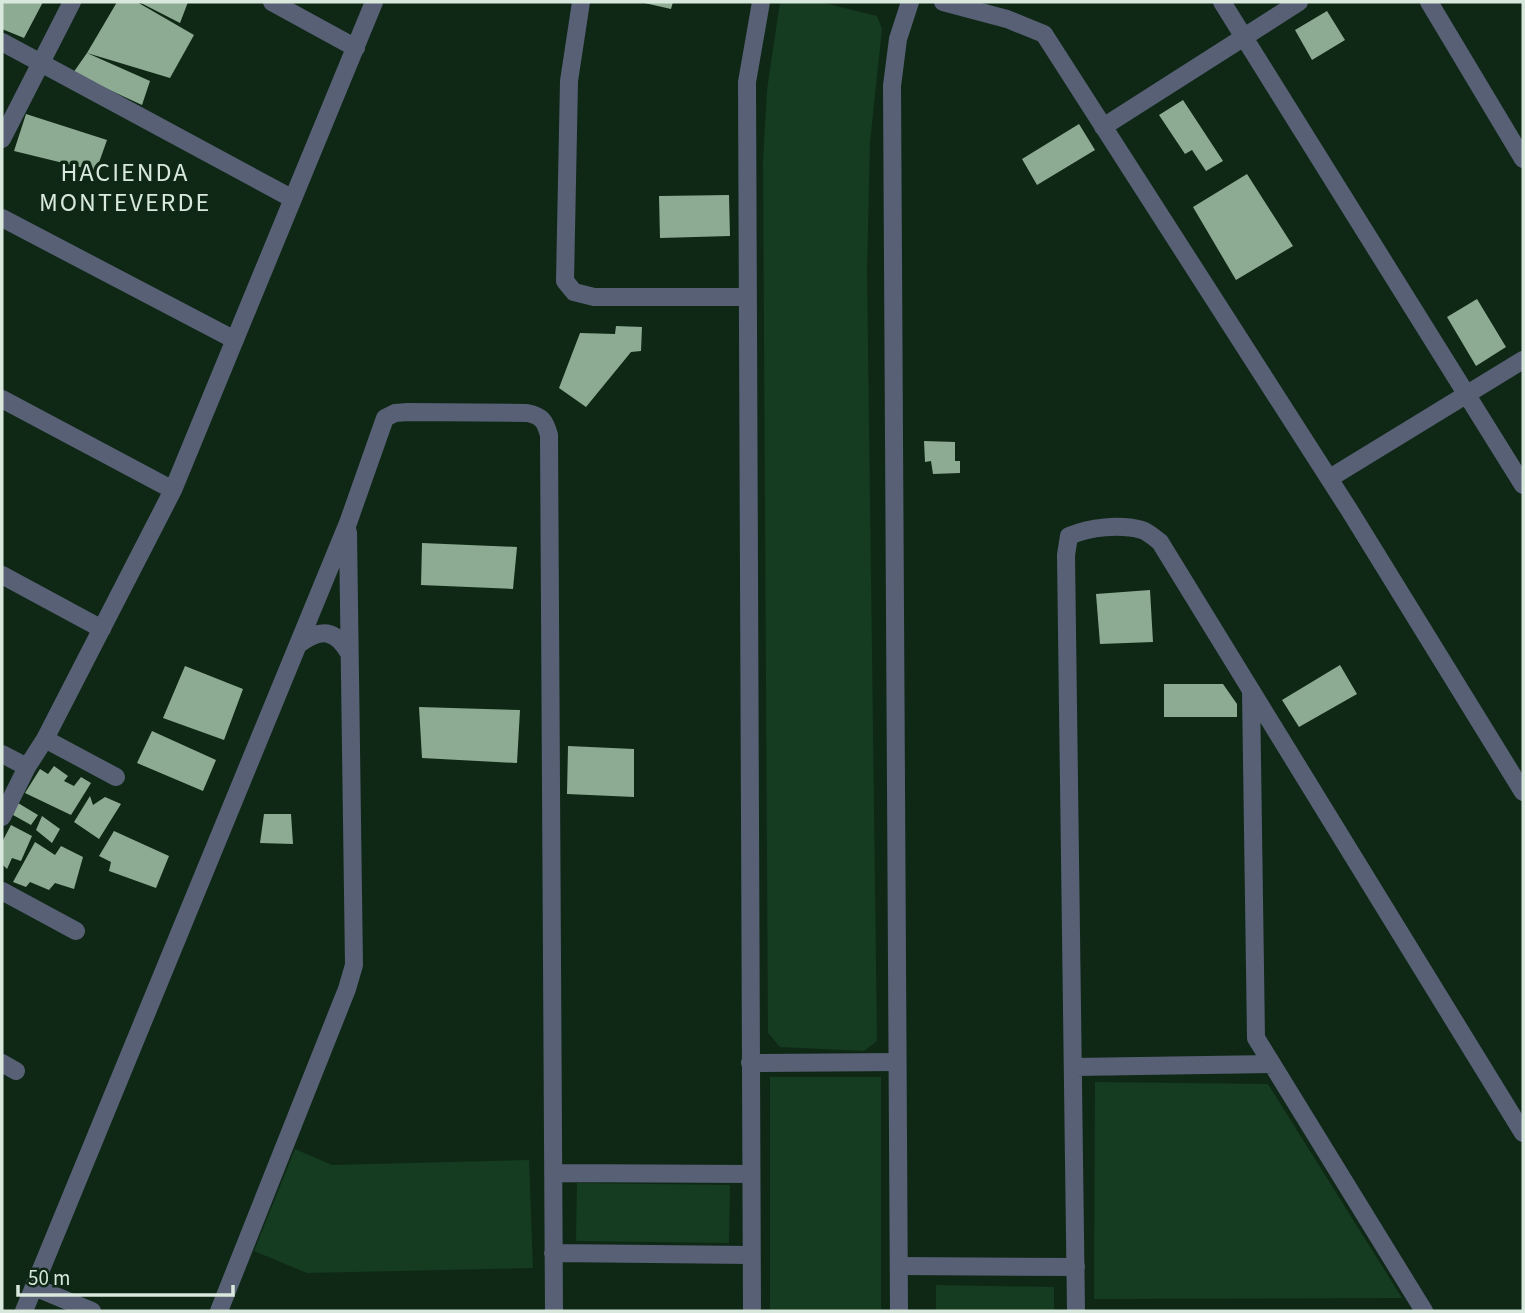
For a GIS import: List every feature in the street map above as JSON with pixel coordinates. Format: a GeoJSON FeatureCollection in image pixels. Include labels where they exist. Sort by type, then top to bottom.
{"type":"FeatureCollection","features":[{"type":"Feature","properties":{"kind":"street"},"geometry":{"type":"LineString","coordinates":[[2,139],[72,2]]}},
{"type":"Feature","properties":{"kind":"street"},"geometry":{"type":"LineString","coordinates":[[272,2],[356,48]]}},
{"type":"Feature","properties":{"kind":"street"},"geometry":{"type":"LineString","coordinates":[[2,817],[173,490],[374,2]]}},
{"type":"Feature","properties":{"kind":"street"},"geometry":{"type":"LineString","coordinates":[[581,2],[569,81],[565,281],[574,292],[594,298],[747,297]]}},
{"type":"Feature","properties":{"kind":"street"},"geometry":{"type":"LineString","coordinates":[[752,1311],[747,82],[761,2]]}},
{"type":"Feature","properties":{"kind":"street"},"geometry":{"type":"LineString","coordinates":[[899,1311],[892,86],[898,38],[911,2]]}},
{"type":"Feature","properties":{"kind":"street"},"geometry":{"type":"LineString","coordinates":[[943,2],[1007,19],[1044,34],[1329,478],[1523,792]]}},
{"type":"Feature","properties":{"kind":"street"},"geometry":{"type":"LineString","coordinates":[[1222,2],[1523,485]]}},
{"type":"Feature","properties":{"kind":"street"},"geometry":{"type":"LineString","coordinates":[[1103,127],[1299,2]]}},
{"type":"Feature","properties":{"kind":"street"},"geometry":{"type":"LineString","coordinates":[[1429,2],[1523,159]]}},
{"type":"Feature","properties":{"kind":"street"},"geometry":{"type":"LineString","coordinates":[[2,42],[293,199]]}},
{"type":"Feature","properties":{"kind":"street"},"geometry":{"type":"LineString","coordinates":[[2,218],[235,340]]}},
{"type":"Feature","properties":{"kind":"street"},"geometry":{"type":"LineString","coordinates":[[1329,478],[1523,360]]}},
{"type":"Feature","properties":{"kind":"street"},"geometry":{"type":"LineString","coordinates":[[2,400],[173,490]]}},
{"type":"Feature","properties":{"kind":"street"},"geometry":{"type":"LineString","coordinates":[[24,1311],[348,523],[372,461],[380,428],[386,418],[395,413],[527,413],[538,415],[546,421],[549,435],[554,1311]]}},
{"type":"Feature","properties":{"kind":"street"},"geometry":{"type":"LineString","coordinates":[[219,1311],[347,989],[354,965],[348,523]]}},
{"type":"Feature","properties":{"kind":"street"},"geometry":{"type":"LineString","coordinates":[[1076,1311],[1066,555],[1069,536],[1082,530],[1123,527],[1144,530],[1160,542],[1523,1133]]}},
{"type":"Feature","properties":{"kind":"street"},"geometry":{"type":"LineString","coordinates":[[2,575],[102,629]]}},
{"type":"Feature","properties":{"kind":"street"},"geometry":{"type":"LineString","coordinates":[[299,644],[310,636],[330,634],[342,643],[349,653]]}},
{"type":"Feature","properties":{"kind":"street"},"geometry":{"type":"LineString","coordinates":[[1251,690],[1256,1038],[1424,1311]]}},
{"type":"Feature","properties":{"kind":"street"},"geometry":{"type":"LineString","coordinates":[[45,739],[116,777]]}},
{"type":"Feature","properties":{"kind":"street"},"geometry":{"type":"LineString","coordinates":[[2,754],[27,767]]}},
{"type":"Feature","properties":{"kind":"street"},"geometry":{"type":"LineString","coordinates":[[2,891],[76,932]]}},
{"type":"Feature","properties":{"kind":"street"},"geometry":{"type":"LineString","coordinates":[[750,1063],[897,1062]]}},
{"type":"Feature","properties":{"kind":"street"},"geometry":{"type":"LineString","coordinates":[[1074,1067],[1272,1064]]}},
{"type":"Feature","properties":{"kind":"street"},"geometry":{"type":"LineString","coordinates":[[553,1173],[751,1174]]}},
{"type":"Feature","properties":{"kind":"street"},"geometry":{"type":"LineString","coordinates":[[554,1253],[751,1255]]}},
{"type":"Feature","properties":{"kind":"street"},"geometry":{"type":"LineString","coordinates":[[899,1266],[1076,1267]]}},
{"type":"Feature","properties":{"kind":"street"},"geometry":{"type":"LineString","coordinates":[[34,1287],[92,1311]]}},
{"type":"Feature","properties":{"kind":"green space"},"geometry":{"type":"Polygon","coordinates":[[[780,2],[820,2],[877,16],[882,29],[870,142],[867,270],[877,1041],[864,1051],[780,1047],[768,1033],[763,162],[767,90],[780,2]]]}},
{"type":"Feature","properties":{"kind":"green space"},"geometry":{"type":"Polygon","coordinates":[[[770,1077],[881,1077],[881,1311],[770,1311],[770,1077]]]}},
{"type":"Feature","properties":{"kind":"green space"},"geometry":{"type":"Polygon","coordinates":[[[1095,1082],[1268,1084],[1402,1298],[1094,1299],[1095,1082]]]}},
{"type":"Feature","properties":{"kind":"green space"},"geometry":{"type":"Polygon","coordinates":[[[295,1149],[332,1165],[529,1160],[533,1268],[307,1273],[254,1251],[295,1149]]]}},
{"type":"Feature","properties":{"kind":"green space"},"geometry":{"type":"Polygon","coordinates":[[[577,1183],[730,1185],[729,1243],[576,1241],[577,1183]]]}},
{"type":"Feature","properties":{"kind":"green space"},"geometry":{"type":"Polygon","coordinates":[[[936,1285],[1054,1287],[1054,1311],[936,1311],[936,1285]]]}},
{"type":"Feature","properties":{"kind":"building"},"geometry":{"type":"Polygon","coordinates":[[[2,2],[43,2],[24,38],[2,29],[2,2]]]}},
{"type":"Feature","properties":{"kind":"building"},"geometry":{"type":"Polygon","coordinates":[[[117,2],[137,2],[194,35],[170,78],[87,53],[117,2]]]}},
{"type":"Feature","properties":{"kind":"building"},"geometry":{"type":"Polygon","coordinates":[[[139,2],[188,2],[180,23],[139,2]]]}},
{"type":"Feature","properties":{"kind":"building"},"geometry":{"type":"Polygon","coordinates":[[[640,2],[673,2],[671,9],[640,2]]]}},
{"type":"Feature","properties":{"kind":"building"},"geometry":{"type":"Polygon","coordinates":[[[1327,11],[1345,40],[1312,60],[1295,30],[1327,11]]]}},
{"type":"Feature","properties":{"kind":"building"},"geometry":{"type":"Polygon","coordinates":[[[87,53],[150,81],[142,105],[73,73],[87,53]]]}},
{"type":"Feature","properties":{"kind":"building"},"geometry":{"type":"Polygon","coordinates":[[[1183,100],[1223,161],[1206,171],[1192,150],[1185,154],[1159,115],[1183,100]]]}},
{"type":"Feature","properties":{"kind":"building"},"geometry":{"type":"Polygon","coordinates":[[[26,114],[107,140],[96,171],[14,151],[26,114]]]}},
{"type":"Feature","properties":{"kind":"building"},"geometry":{"type":"Polygon","coordinates":[[[1079,124],[1095,150],[1037,185],[1022,159],[1079,124]]]}},
{"type":"Feature","properties":{"kind":"building"},"geometry":{"type":"Polygon","coordinates":[[[1247,174],[1293,246],[1236,280],[1193,207],[1247,174]]]}},
{"type":"Feature","properties":{"kind":"building"},"geometry":{"type":"Polygon","coordinates":[[[729,195],[730,236],[660,238],[659,196],[729,195]]]}},
{"type":"Feature","properties":{"kind":"building"},"geometry":{"type":"Polygon","coordinates":[[[1477,299],[1506,347],[1476,366],[1447,317],[1477,299]]]}},
{"type":"Feature","properties":{"kind":"building"},"geometry":{"type":"Polygon","coordinates":[[[616,326],[642,327],[641,351],[631,352],[586,407],[559,388],[580,333],[615,334],[616,326]]]}},
{"type":"Feature","properties":{"kind":"building"},"geometry":{"type":"Polygon","coordinates":[[[924,441],[955,442],[955,461],[960,461],[960,473],[933,474],[931,461],[925,462],[924,441]]]}},
{"type":"Feature","properties":{"kind":"building"},"geometry":{"type":"Polygon","coordinates":[[[422,543],[517,547],[513,589],[421,585],[422,543]]]}},
{"type":"Feature","properties":{"kind":"building"},"geometry":{"type":"Polygon","coordinates":[[[1150,590],[1153,642],[1100,644],[1096,594],[1150,590]]]}},
{"type":"Feature","properties":{"kind":"building"},"geometry":{"type":"Polygon","coordinates":[[[1340,665],[1357,694],[1299,727],[1282,700],[1340,665]]]}},
{"type":"Feature","properties":{"kind":"building"},"geometry":{"type":"Polygon","coordinates":[[[185,666],[243,689],[224,740],[163,718],[185,666]]]}},
{"type":"Feature","properties":{"kind":"building"},"geometry":{"type":"Polygon","coordinates":[[[1164,684],[1223,684],[1237,704],[1237,717],[1164,717],[1164,684]]]}},
{"type":"Feature","properties":{"kind":"building"},"geometry":{"type":"Polygon","coordinates":[[[419,707],[520,710],[517,763],[422,758],[419,707]]]}},
{"type":"Feature","properties":{"kind":"building"},"geometry":{"type":"Polygon","coordinates":[[[152,731],[216,760],[203,791],[137,763],[152,731]]]}},
{"type":"Feature","properties":{"kind":"building"},"geometry":{"type":"Polygon","coordinates":[[[568,746],[634,749],[634,797],[567,794],[568,746]]]}},
{"type":"Feature","properties":{"kind":"building"},"geometry":{"type":"Polygon","coordinates":[[[54,766],[68,776],[64,781],[74,786],[81,777],[91,783],[71,815],[25,793],[40,769],[48,774],[54,766]]]}},
{"type":"Feature","properties":{"kind":"building"},"geometry":{"type":"Polygon","coordinates":[[[90,796],[93,805],[105,797],[121,804],[99,839],[74,822],[90,796]]]}},
{"type":"Feature","properties":{"kind":"building"},"geometry":{"type":"Polygon","coordinates":[[[18,803],[38,815],[31,825],[13,815],[18,803]]]}},
{"type":"Feature","properties":{"kind":"building"},"geometry":{"type":"Polygon","coordinates":[[[264,814],[291,814],[293,844],[260,843],[264,814]]]}},
{"type":"Feature","properties":{"kind":"building"},"geometry":{"type":"Polygon","coordinates":[[[42,816],[60,829],[52,843],[36,830],[42,816]]]}},
{"type":"Feature","properties":{"kind":"building"},"geometry":{"type":"Polygon","coordinates":[[[11,825],[32,836],[21,861],[12,858],[7,869],[2,864],[2,842],[11,825]]]}},
{"type":"Feature","properties":{"kind":"building"},"geometry":{"type":"Polygon","coordinates":[[[114,831],[169,856],[156,888],[109,871],[111,862],[99,856],[114,831]]]}},
{"type":"Feature","properties":{"kind":"building"},"geometry":{"type":"Polygon","coordinates":[[[35,842],[55,855],[61,846],[83,857],[74,889],[55,883],[49,890],[30,882],[26,887],[13,882],[35,842]]]}},
{"type":"Feature","properties":{"kind":"district","name":"HACIENDA MONTEVERDE"},"geometry":{"type":"Point","coordinates":[125,187]}}]}
